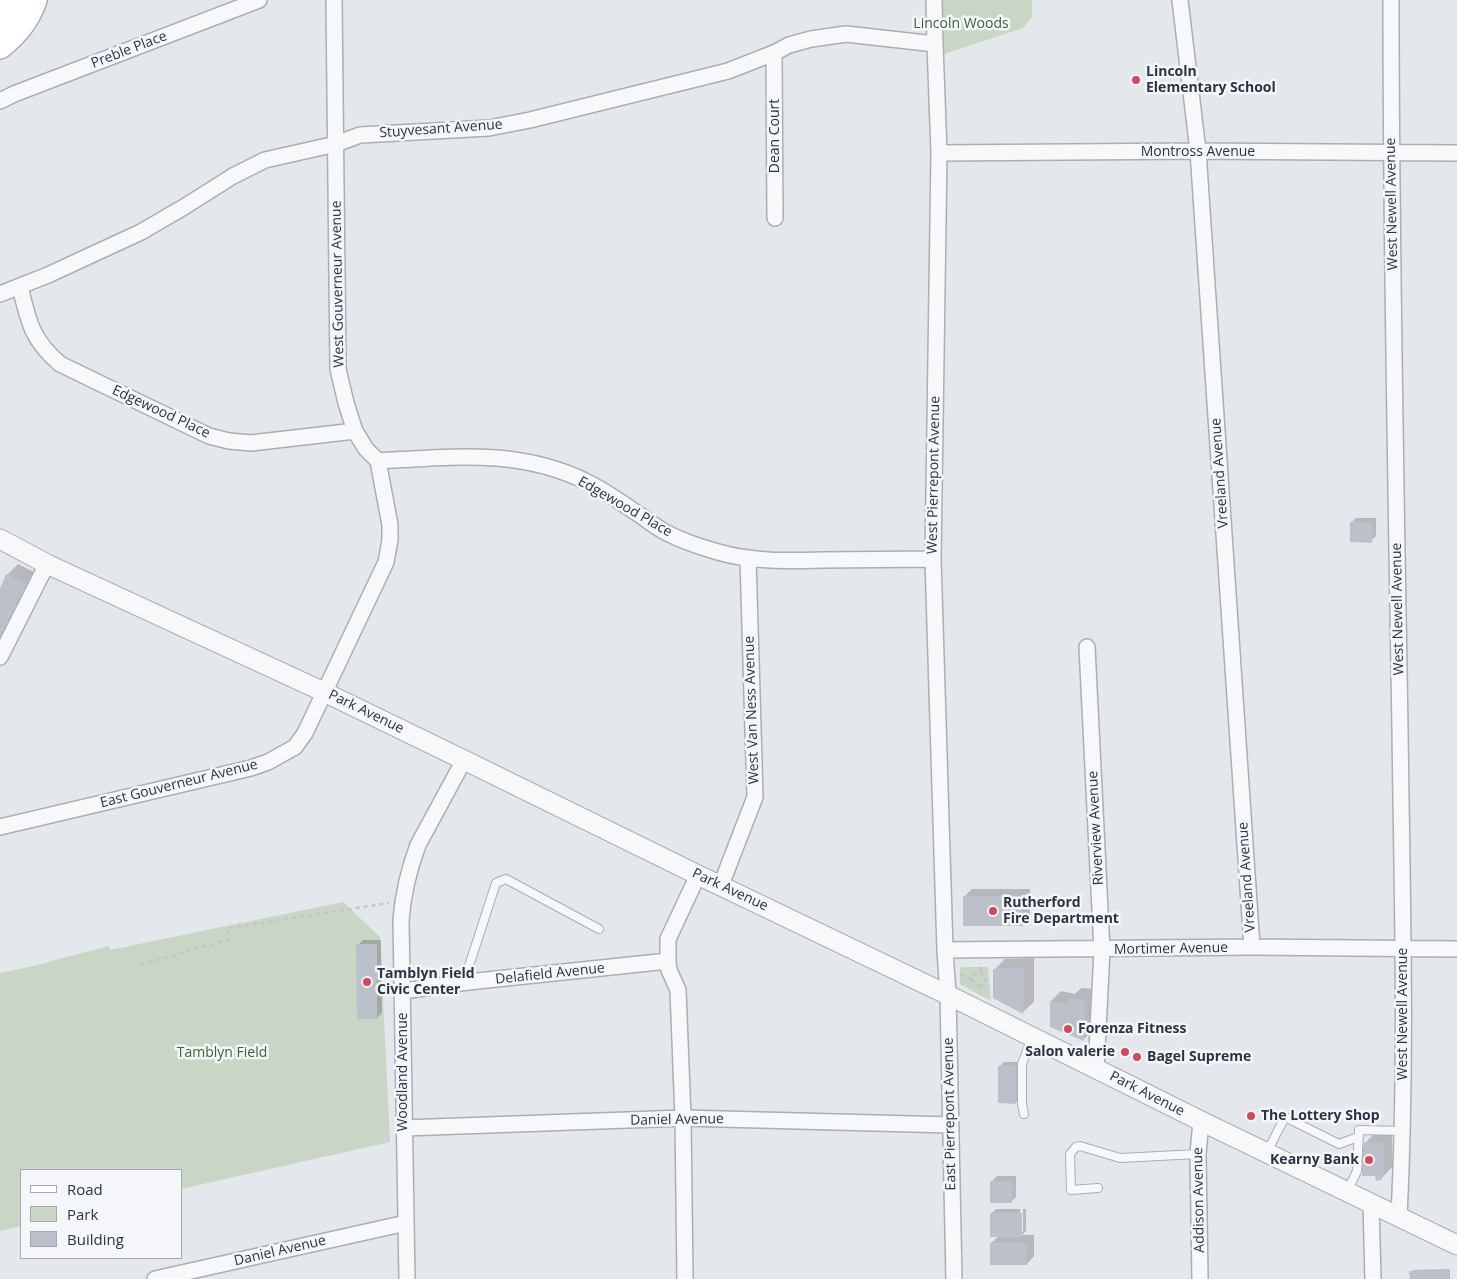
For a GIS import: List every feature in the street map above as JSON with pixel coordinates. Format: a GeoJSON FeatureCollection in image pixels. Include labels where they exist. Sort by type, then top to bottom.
{"type":"FeatureCollection","features":[{"type":"Feature","properties":{"kind":"highway"},"geometry":{"type":"LineString","coordinates":[[0,24],[16,0]]}},
{"type":"Feature","properties":{"kind":"main road"},"geometry":{"type":"LineString","coordinates":[[0,46],[21,25],[34,0]]}},
{"type":"Feature","properties":{"kind":"street","name":"Preble Place"},"geometry":{"type":"LineString","coordinates":[[0,101],[258,0]]}},
{"type":"Feature","properties":{"kind":"street","name":"West Gouverneur Avenue"},"geometry":{"type":"LineString","coordinates":[[334,0],[338,369],[355,431],[366,449],[378,461]]}},
{"type":"Feature","properties":{"kind":"street","name":"West Pierrepont Avenue"},"geometry":{"type":"LineString","coordinates":[[934,0],[939,153],[933,559],[945,950]]}},
{"type":"Feature","properties":{"kind":"street","name":"Vreeland Avenue"},"geometry":{"type":"LineString","coordinates":[[1180,0],[1198,151],[1252,948]]}},
{"type":"Feature","properties":{"kind":"street","name":"West Newell Avenue"},"geometry":{"type":"LineString","coordinates":[[1390,0],[1403,948],[1403,1131],[1399,1217]]}},
{"type":"Feature","properties":{"kind":"street","name":"Stuyvesant Avenue"},"geometry":{"type":"LineString","coordinates":[[0,294],[48,275],[141,232],[233,176],[265,160],[336,144],[360,135],[489,128],[530,120],[728,71],[789,45],[811,38],[846,34],[934,44]]}},
{"type":"Feature","properties":{"kind":"street","name":"Dean Court"},"geometry":{"type":"LineString","coordinates":[[774,53],[776,218]]}},
{"type":"Feature","properties":{"kind":"street","name":"Montross Avenue"},"geometry":{"type":"LineString","coordinates":[[939,153],[1198,151],[1457,153]]}},
{"type":"Feature","properties":{"kind":"street","name":"Edgewood Place"},"geometry":{"type":"LineString","coordinates":[[20,286],[30,326],[48,354],[60,364],[209,436],[229,441],[251,443],[355,431]]}},
{"type":"Feature","properties":{"kind":"street","name":"Edgewood Place"},"geometry":{"type":"LineString","coordinates":[[378,461],[482,456],[509,458],[536,464],[587,482],[612,495],[664,531],[689,543],[720,553],[748,558],[776,561],[933,559]]}},
{"type":"Feature","properties":{"kind":"street"},"geometry":{"type":"LineString","coordinates":[[324,692],[386,562],[390,540],[390,525],[378,461]]}},
{"type":"Feature","properties":{"kind":"street","name":"Park Avenue"},"geometry":{"type":"LineString","coordinates":[[0,539],[47,564],[324,692],[1457,1245]]}},
{"type":"Feature","properties":{"kind":"street","name":"West Van Ness Avenue"},"geometry":{"type":"LineString","coordinates":[[721,885],[754,797],[748,558]]}},
{"type":"Feature","properties":{"kind":"street"},"geometry":{"type":"LineString","coordinates":[[0,657],[47,564]]}},
{"type":"Feature","properties":{"kind":"street","name":"Riverview Avenue"},"geometry":{"type":"LineString","coordinates":[[1088,647],[1102,950],[1096,1069]]}},
{"type":"Feature","properties":{"kind":"street","name":"East Gouverneur Avenue"},"geometry":{"type":"LineString","coordinates":[[0,827],[251,768],[268,762],[295,747],[305,733],[324,692]]}},
{"type":"Feature","properties":{"kind":"street","name":"Woodland Avenue"},"geometry":{"type":"LineString","coordinates":[[407,1279],[402,901],[418,845],[464,760]]}},
{"type":"Feature","properties":{"kind":"street"},"geometry":{"type":"LineString","coordinates":[[684,1279],[683,1118],[678,990],[669,970],[668,939],[698,875]]}},
{"type":"Feature","properties":{"kind":"street","name":"Mortimer Avenue"},"geometry":{"type":"LineString","coordinates":[[945,950],[1457,949]]}},
{"type":"Feature","properties":{"kind":"street","name":"East Pierrepont Avenue"},"geometry":{"type":"LineString","coordinates":[[945,950],[948,995],[954,1279]]}},
{"type":"Feature","properties":{"kind":"street","name":"Delafield Avenue"},"geometry":{"type":"LineString","coordinates":[[403,991],[468,982],[668,961]]}},
{"type":"Feature","properties":{"kind":"street","name":"Daniel Avenue"},"geometry":{"type":"LineString","coordinates":[[404,1128],[683,1118],[951,1125]]}},
{"type":"Feature","properties":{"kind":"street","name":"Addison Avenue"},"geometry":{"type":"LineString","coordinates":[[1200,1279],[1198,1154],[1201,1121]]}},
{"type":"Feature","properties":{"kind":"street"},"geometry":{"type":"LineString","coordinates":[[1371,1204],[1373,1279]]}},
{"type":"Feature","properties":{"kind":"street","name":"Daniel Avenue"},"geometry":{"type":"LineString","coordinates":[[154,1279],[406,1223]]}},
{"type":"Feature","properties":{"kind":"lane"},"geometry":{"type":"LineString","coordinates":[[468,982],[468,969],[496,882],[506,878],[599,929]]}},
{"type":"Feature","properties":{"kind":"lane"},"geometry":{"type":"LineString","coordinates":[[1024,1114],[1022,1104],[1022,1064],[1032,1038]]}},
{"type":"Feature","properties":{"kind":"lane"},"geometry":{"type":"LineString","coordinates":[[1267,1152],[1285,1117],[1339,1144],[1358,1137]]}},
{"type":"Feature","properties":{"kind":"lane"},"geometry":{"type":"LineString","coordinates":[[1347,1192],[1357,1171],[1359,1130],[1403,1131]]}},
{"type":"Feature","properties":{"kind":"lane"},"geometry":{"type":"LineString","coordinates":[[1098,1188],[1071,1190],[1070,1154],[1076,1147],[1080,1146],[1120,1158],[1198,1154]]}},
{"type":"Feature","properties":{"kind":"path"},"geometry":{"type":"LineString","coordinates":[[142,965],[229,940],[228,928],[402,901]]}},
{"type":"Feature","properties":{"kind":"path"},"geometry":{"type":"LineString","coordinates":[[980,972],[981,963]]}},
{"type":"Feature","properties":{"kind":"path"},"geometry":{"type":"LineString","coordinates":[[970,979],[980,972]]}},
{"type":"Feature","properties":{"kind":"path"},"geometry":{"type":"LineString","coordinates":[[980,972],[985,976],[980,995]]}},
{"type":"Feature","properties":{"kind":"path"},"geometry":{"type":"LineString","coordinates":[[960,975],[981,986]]}},
{"type":"Feature","properties":{"kind":"green space","name":"Lincoln Woods"},"geometry":{"type":"Polygon","coordinates":[[[936,0],[1032,0],[1032,17],[1023,28],[938,56],[936,0]]]}},
{"type":"Feature","properties":{"kind":"green space","name":"Tamblyn Field"},"geometry":{"type":"Polygon","coordinates":[[[343,902],[380,937],[390,1142],[182,1189],[182,1169],[20,1169],[20,1226],[0,1231],[0,973],[109,946],[110,950],[343,902]]]}},
{"type":"Feature","properties":{"kind":"green space"},"geometry":{"type":"Polygon","coordinates":[[[988,967],[991,1001],[960,984],[960,968],[988,967]]]}},
{"type":"Feature","properties":{"kind":"building"},"geometry":{"type":"Polygon","coordinates":[[[1350,522],[1372,523],[1372,543],[1350,542],[1350,522]]]}},
{"type":"Feature","properties":{"kind":"building"},"geometry":{"type":"Polygon","coordinates":[[[6,574],[32,587],[5,642],[0,639],[0,589],[6,574]]]}},
{"type":"Feature","properties":{"kind":"building","name":"Rutherford Fire Department"},"geometry":{"type":"Polygon","coordinates":[[[963,896],[1022,896],[1023,926],[963,926],[963,896]]]}},
{"type":"Feature","properties":{"kind":"building","name":"Tamblyn Field Civic Center"},"geometry":{"type":"Polygon","coordinates":[[[356,944],[377,944],[377,1019],[357,1019],[356,944]]]}},
{"type":"Feature","properties":{"kind":"building"},"geometry":{"type":"Polygon","coordinates":[[[1024,968],[1023,1014],[993,998],[993,969],[1024,968]]]}},
{"type":"Feature","properties":{"kind":"building"},"geometry":{"type":"Polygon","coordinates":[[[1069,998],[1084,1000],[1084,1041],[1050,1027],[1050,1001],[1069,1005],[1069,998]]]}},
{"type":"Feature","properties":{"kind":"building"},"geometry":{"type":"Polygon","coordinates":[[[998,1066],[1016,1066],[1016,1104],[998,1103],[998,1066]]]}},
{"type":"Feature","properties":{"kind":"building","name":"Kearny Bank"},"geometry":{"type":"Polygon","coordinates":[[[1364,1142],[1384,1143],[1384,1176],[1381,1176],[1381,1180],[1376,1181],[1375,1176],[1362,1176],[1362,1166],[1353,1166],[1353,1155],[1363,1154],[1364,1142]]]}},
{"type":"Feature","properties":{"kind":"building"},"geometry":{"type":"Polygon","coordinates":[[[990,1181],[1012,1181],[1012,1203],[990,1203],[990,1181]]]}},
{"type":"Feature","properties":{"kind":"building"},"geometry":{"type":"Polygon","coordinates":[[[990,1213],[1022,1213],[1022,1237],[990,1237],[990,1213]]]}},
{"type":"Feature","properties":{"kind":"building"},"geometry":{"type":"Polygon","coordinates":[[[990,1243],[1027,1243],[1027,1265],[990,1265],[990,1243]]]}},
{"type":"Feature","properties":{"kind":"building"},"geometry":{"type":"Polygon","coordinates":[[[1449,1270],[1449,1279],[1410,1279],[1409,1271],[1449,1270]]]}},
{"type":"Feature","properties":{"kind":"place","name":"Lincoln Elementary School"},"geometry":{"type":"Point","coordinates":[1136,80]}},
{"type":"Feature","properties":{"kind":"place","name":"Rutherford Fire Department"},"geometry":{"type":"Point","coordinates":[993,911]}},
{"type":"Feature","properties":{"kind":"place","name":"Tamblyn Field Civic Center"},"geometry":{"type":"Point","coordinates":[367,982]}},
{"type":"Feature","properties":{"kind":"place","name":"Forenza Fitness"},"geometry":{"type":"Point","coordinates":[1068,1029]}},
{"type":"Feature","properties":{"kind":"place","name":"Salon valerie"},"geometry":{"type":"Point","coordinates":[1125,1052]}},
{"type":"Feature","properties":{"kind":"place","name":"Bagel Supreme"},"geometry":{"type":"Point","coordinates":[1137,1057]}},
{"type":"Feature","properties":{"kind":"place","name":"The Lottery Shop"},"geometry":{"type":"Point","coordinates":[1251,1116]}},
{"type":"Feature","properties":{"kind":"place","name":"Kearny Bank"},"geometry":{"type":"Point","coordinates":[1369,1160]}}]}
